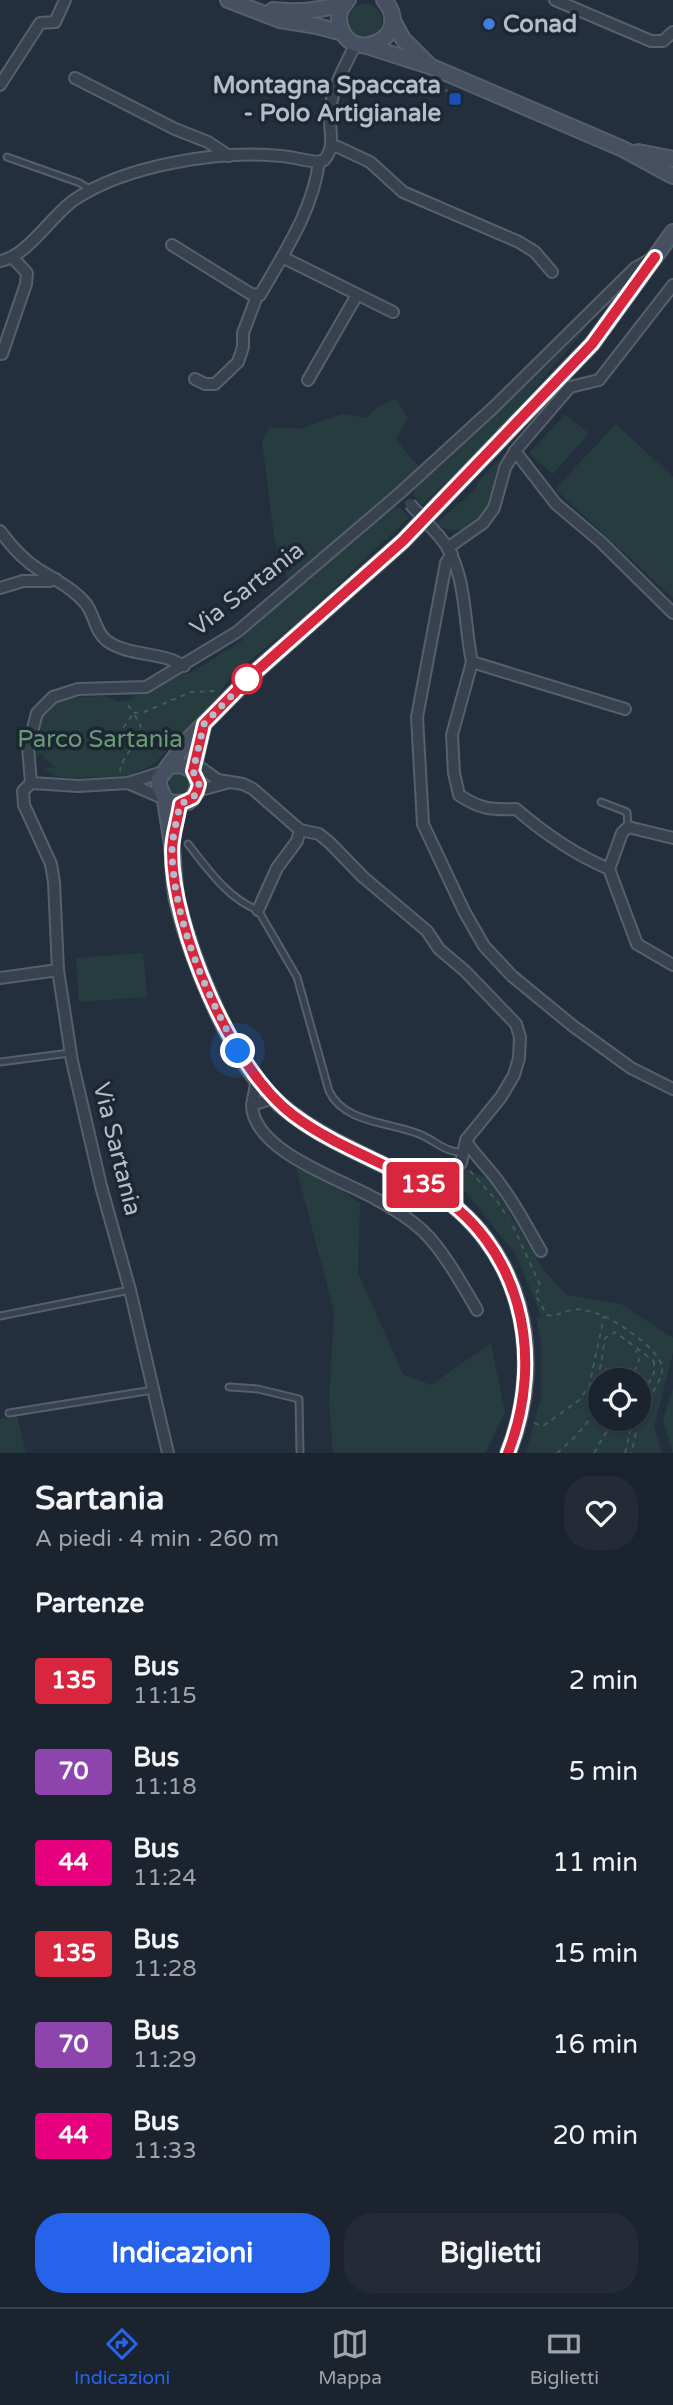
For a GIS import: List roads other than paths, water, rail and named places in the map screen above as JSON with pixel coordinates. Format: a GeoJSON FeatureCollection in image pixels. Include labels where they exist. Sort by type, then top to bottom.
{"type":"FeatureCollection","features":[{"type":"Feature","properties":{"kind":"street"},"geometry":{"type":"LineString","coordinates":[[0,85],[40,23],[55,22],[65,0]]}},
{"type":"Feature","properties":{"kind":"street"},"geometry":{"type":"LineString","coordinates":[[228,0],[270,17],[343,33],[361,45],[432,67],[623,149],[671,176]]}},
{"type":"Feature","properties":{"kind":"street"},"geometry":{"type":"LineString","coordinates":[[249,0],[273,10],[292,12],[315,11],[346,2]]}},
{"type":"Feature","properties":{"kind":"street"},"geometry":{"type":"LineString","coordinates":[[555,0],[647,40],[663,41],[673,33]]}},
{"type":"Feature","properties":{"kind":"street"},"geometry":{"type":"LineString","coordinates":[[343,33],[339,19],[346,2]]}},
{"type":"Feature","properties":{"kind":"street"},"geometry":{"type":"LineString","coordinates":[[0,261],[12,257],[55,215],[91,190],[141,170],[229,156],[283,156],[319,162],[328,157],[331,146],[331,102],[361,45],[382,40],[388,34],[389,7]]}},
{"type":"Feature","properties":{"kind":"street"},"geometry":{"type":"LineString","coordinates":[[389,7],[403,39],[432,67]]}},
{"type":"Feature","properties":{"kind":"street"},"geometry":{"type":"LineString","coordinates":[[75,78],[208,142],[229,156]]}},
{"type":"Feature","properties":{"kind":"street"},"geometry":{"type":"LineString","coordinates":[[331,146],[338,146],[370,163],[403,191],[519,242],[535,252],[552,272]]}},
{"type":"Feature","properties":{"kind":"street"},"geometry":{"type":"LineString","coordinates":[[623,149],[673,159]]}},
{"type":"Feature","properties":{"kind":"street"},"geometry":{"type":"LineString","coordinates":[[195,379],[205,384],[215,384],[238,362],[243,347],[243,332],[257,296],[282,257],[308,206],[319,162]]}},
{"type":"Feature","properties":{"kind":"street","name":"Via Sartania"},"geometry":{"type":"LineString","coordinates":[[168,1453],[130,1290],[101,1186],[71,1053],[58,970],[51,864],[24,805],[23,791],[31,783],[28,747],[37,713],[53,697],[78,690],[146,687],[237,632],[400,493],[493,408],[635,268],[655,257],[673,232]]}},
{"type":"Feature","properties":{"kind":"street"},"geometry":{"type":"LineString","coordinates":[[172,245],[257,296]]}},
{"type":"Feature","properties":{"kind":"street"},"geometry":{"type":"LineString","coordinates":[[2,354],[26,284],[27,273],[12,257]]}},
{"type":"Feature","properties":{"kind":"street"},"geometry":{"type":"LineString","coordinates":[[282,257],[393,312]]}},
{"type":"Feature","properties":{"kind":"street"},"geometry":{"type":"LineString","coordinates":[[508,1453],[520,1418],[526,1379],[526,1351],[521,1315],[508,1274],[479,1232],[459,1210],[430,1189],[324,1136],[273,1098],[257,1079],[221,1020],[178,904],[165,799],[159,786],[165,770],[187,741],[253,674],[403,541],[592,344],[655,257]]}},
{"type":"Feature","properties":{"kind":"street"},"geometry":{"type":"LineString","coordinates":[[673,285],[599,380],[570,387],[515,451],[505,468],[494,508],[483,523],[450,551],[417,717],[423,824],[470,923],[484,946],[512,976],[573,1026],[631,1068],[673,1089]]}},
{"type":"Feature","properties":{"kind":"street"},"geometry":{"type":"LineString","coordinates":[[309,380],[357,295]]}},
{"type":"Feature","properties":{"kind":"street"},"geometry":{"type":"LineString","coordinates":[[515,451],[556,504],[601,542],[673,612]]}},
{"type":"Feature","properties":{"kind":"street"},"geometry":{"type":"LineString","coordinates":[[400,493],[450,551],[463,596],[472,662],[452,735],[454,773],[459,794],[474,804],[491,810],[516,809],[565,847],[609,869]]}},
{"type":"Feature","properties":{"kind":"street"},"geometry":{"type":"LineString","coordinates":[[0,531],[26,560],[55,579],[87,606],[97,631],[108,642],[126,649],[167,657],[184,666]]}},
{"type":"Feature","properties":{"kind":"street"},"geometry":{"type":"LineString","coordinates":[[0,588],[23,581],[55,579]]}},
{"type":"Feature","properties":{"kind":"street"},"geometry":{"type":"LineString","coordinates":[[472,662],[625,709]]}},
{"type":"Feature","properties":{"kind":"street"},"geometry":{"type":"LineString","coordinates":[[128,783],[180,804],[193,798],[199,784],[194,767],[204,724]]}},
{"type":"Feature","properties":{"kind":"street"},"geometry":{"type":"LineString","coordinates":[[31,783],[78,786],[128,783],[181,764],[228,783]]}},
{"type":"Feature","properties":{"kind":"street"},"geometry":{"type":"LineString","coordinates":[[197,791],[228,783],[243,784],[253,789],[300,830],[319,834],[363,877],[427,931],[439,948],[516,1024],[520,1037],[519,1058],[514,1074],[463,1152]]}},
{"type":"Feature","properties":{"kind":"street"},"geometry":{"type":"LineString","coordinates":[[172,848],[180,804]]}},
{"type":"Feature","properties":{"kind":"street"},"geometry":{"type":"LineString","coordinates":[[673,838],[628,827],[621,832],[609,869],[637,944],[673,965]]}},
{"type":"Feature","properties":{"kind":"street"},"geometry":{"type":"LineString","coordinates":[[258,910],[276,868],[297,841],[300,830]]}},
{"type":"Feature","properties":{"kind":"street"},"geometry":{"type":"LineString","coordinates":[[0,978],[58,970]]}},
{"type":"Feature","properties":{"kind":"street"},"geometry":{"type":"LineString","coordinates":[[257,1079],[252,1115],[259,1127],[305,1165],[375,1198],[424,1233],[477,1310]]}},
{"type":"Feature","properties":{"kind":"street"},"geometry":{"type":"LineString","coordinates":[[252,1105],[273,1098]]}},
{"type":"Feature","properties":{"kind":"street"},"geometry":{"type":"LineString","coordinates":[[463,1152],[467,1146],[478,1155],[502,1186],[541,1251]]}},
{"type":"Feature","properties":{"kind":"lane"},"geometry":{"type":"LineString","coordinates":[[7,157],[80,183],[91,190]]}},
{"type":"Feature","properties":{"kind":"lane"},"geometry":{"type":"LineString","coordinates":[[601,802],[627,812],[628,827]]}},
{"type":"Feature","properties":{"kind":"lane"},"geometry":{"type":"LineString","coordinates":[[188,845],[237,899],[258,910],[297,977],[335,1104],[382,1125],[420,1134],[453,1153],[463,1152]]}},
{"type":"Feature","properties":{"kind":"lane"},"geometry":{"type":"LineString","coordinates":[[0,1062],[71,1053]]}},
{"type":"Feature","properties":{"kind":"lane"},"geometry":{"type":"LineString","coordinates":[[0,1316],[130,1290]]}},
{"type":"Feature","properties":{"kind":"lane"},"geometry":{"type":"LineString","coordinates":[[229,1387],[258,1388],[299,1399],[300,1453]]}},
{"type":"Feature","properties":{"kind":"lane"},"geometry":{"type":"LineString","coordinates":[[9,1413],[153,1390]]}},
{"type":"Feature","properties":{"kind":"place","name":"Conad"},"geometry":{"type":"Point","coordinates":[489,24]}},
{"type":"Feature","properties":{"kind":"place","name":"Montagna Spaccata - Polo Artigianale"},"geometry":{"type":"Point","coordinates":[455,99]}},
{"type":"Feature","properties":{"kind":"park label","name":"Parco Sartania"},"geometry":{"type":"Point","coordinates":[100,739]}}]}
